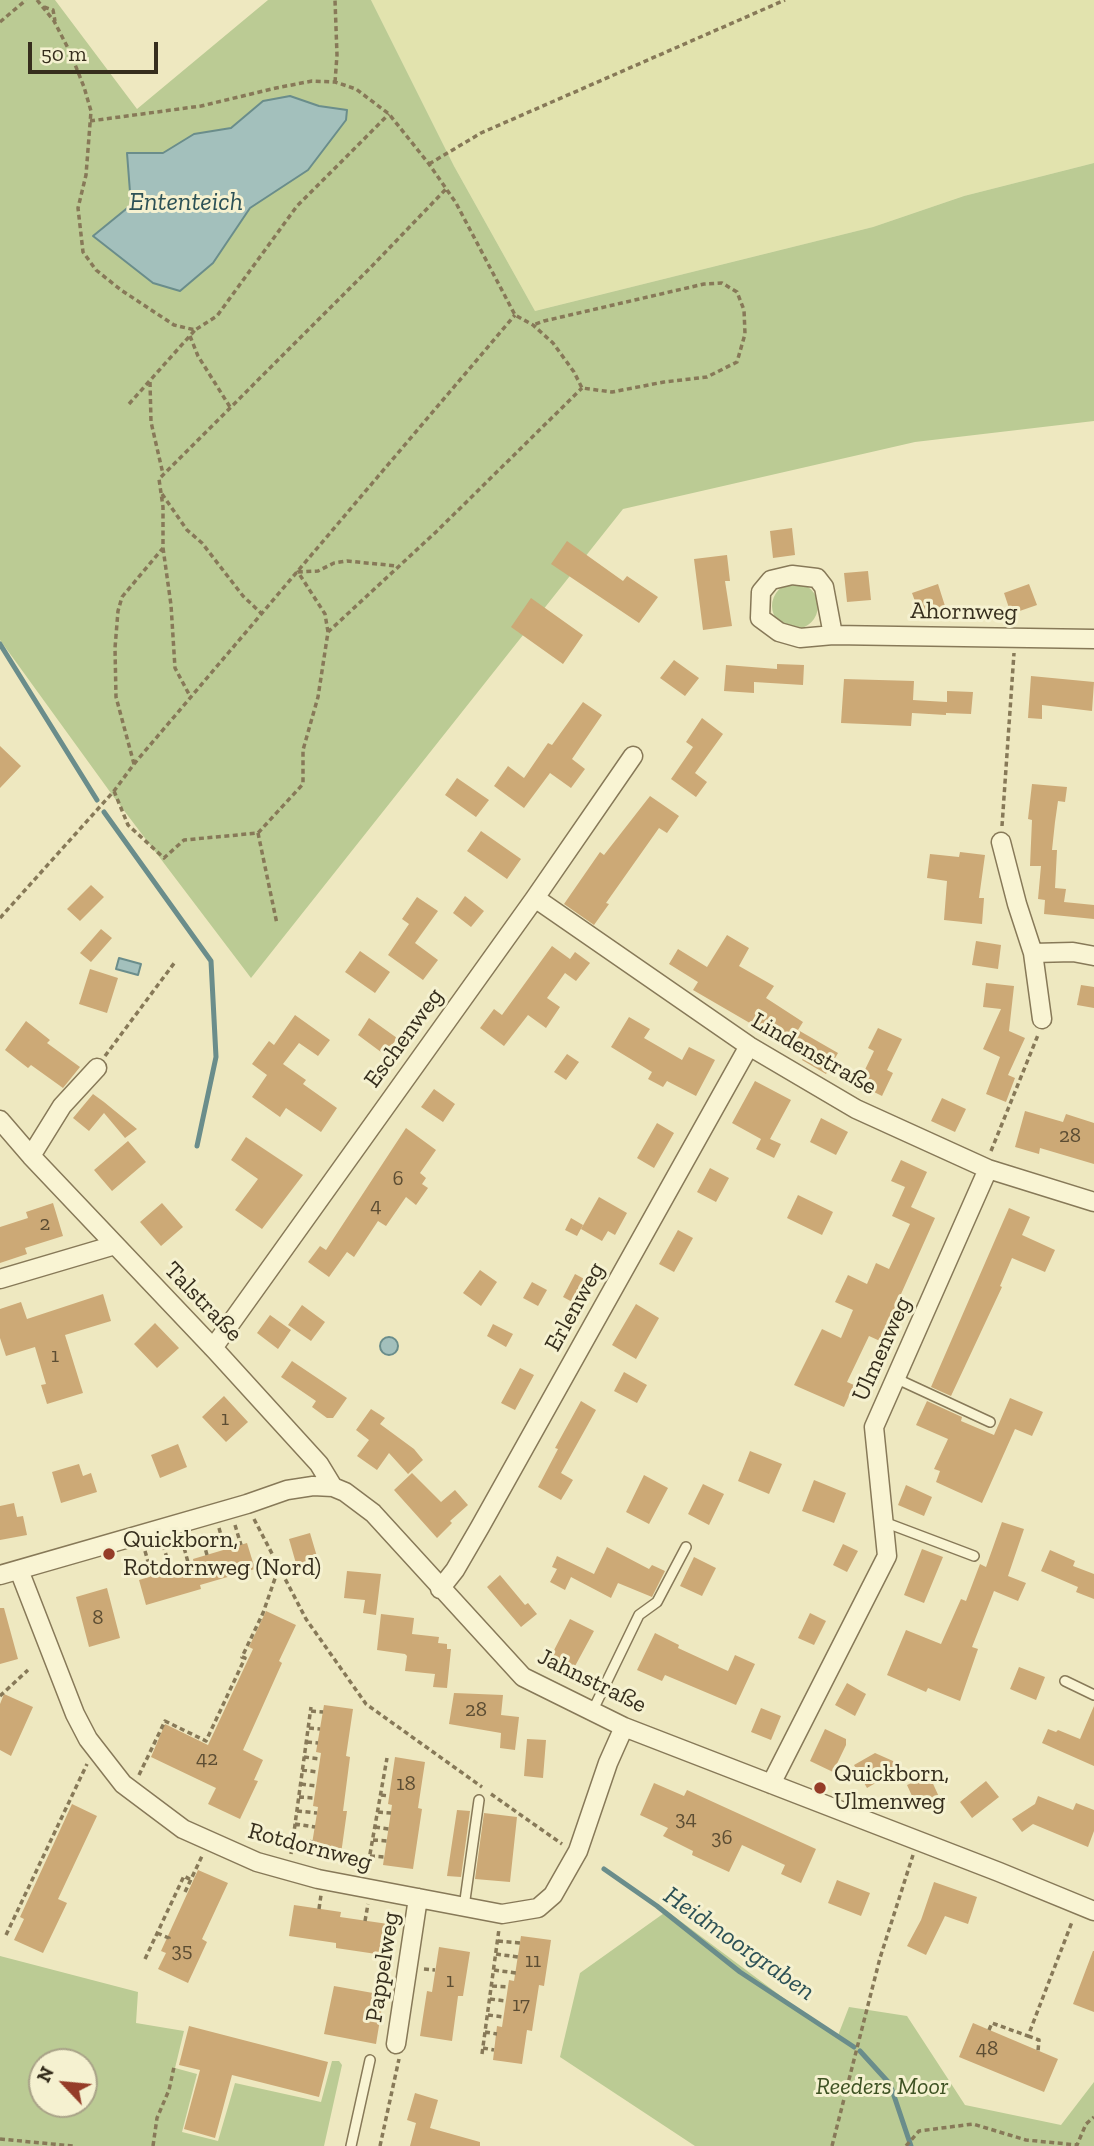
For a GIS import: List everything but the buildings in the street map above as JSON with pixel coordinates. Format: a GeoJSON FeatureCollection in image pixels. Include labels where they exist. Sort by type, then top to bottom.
{"type":"FeatureCollection","features":[{"type":"Feature","properties":{"kind":"street","name":"Ahornweg"},"geometry":{"type":"LineString","coordinates":[[833,635],[824,587],[817,578],[792,575],[771,580],[761,593],[760,618],[779,632],[800,638],[833,635],[1094,639]]}},
{"type":"Feature","properties":{"kind":"street","name":"Eschenweg"},"geometry":{"type":"LineString","coordinates":[[213,1348],[535,898],[633,756]]}},
{"type":"Feature","properties":{"kind":"street"},"geometry":{"type":"LineString","coordinates":[[1001,842],[1033,953],[1042,1019]]}},
{"type":"Feature","properties":{"kind":"street","name":"Lindenstraße"},"geometry":{"type":"LineString","coordinates":[[535,898],[749,1046],[856,1109],[988,1170],[1094,1202]]}},
{"type":"Feature","properties":{"kind":"street"},"geometry":{"type":"LineString","coordinates":[[1033,953],[1073,952],[1094,956]]}},
{"type":"Feature","properties":{"kind":"street","name":"Erlenweg"},"geometry":{"type":"LineString","coordinates":[[440,1589],[455,1570],[749,1046]]}},
{"type":"Feature","properties":{"kind":"street"},"geometry":{"type":"LineString","coordinates":[[31,1156],[62,1106],[97,1068]]}},
{"type":"Feature","properties":{"kind":"street","name":"Talstraße"},"geometry":{"type":"LineString","coordinates":[[0,1119],[31,1156],[319,1464],[332,1487]]}},
{"type":"Feature","properties":{"kind":"street","name":"Ulmenweg"},"geometry":{"type":"LineString","coordinates":[[771,1783],[887,1556],[874,1427],[988,1170]]}},
{"type":"Feature","properties":{"kind":"street"},"geometry":{"type":"LineString","coordinates":[[0,1279],[115,1245]]}},
{"type":"Feature","properties":{"kind":"street"},"geometry":{"type":"LineString","coordinates":[[0,1575],[287,1490],[313,1486],[332,1487]]}},
{"type":"Feature","properties":{"kind":"street","name":"Jahnstraße"},"geometry":{"type":"LineString","coordinates":[[332,1487],[345,1492],[373,1513],[523,1677],[624,1727],[1094,1911]]}},
{"type":"Feature","properties":{"kind":"street","name":"Rotdornweg"},"geometry":{"type":"LineString","coordinates":[[19,1570],[81,1712],[88,1739],[123,1784],[183,1829],[268,1865],[318,1879],[502,1914],[538,1908],[553,1895],[576,1855],[608,1763],[624,1727]]}},
{"type":"Feature","properties":{"kind":"street","name":"Pappelweg"},"geometry":{"type":"LineString","coordinates":[[396,2043],[418,1898]]}},
{"type":"Feature","properties":{"kind":"lane"},"geometry":{"type":"LineString","coordinates":[[895,1378],[990,1422]]}},
{"type":"Feature","properties":{"kind":"lane"},"geometry":{"type":"LineString","coordinates":[[884,1522],[974,1556]]}},
{"type":"Feature","properties":{"kind":"lane"},"geometry":{"type":"LineString","coordinates":[[593,1712],[639,1615],[657,1602],[686,1547]]}},
{"type":"Feature","properties":{"kind":"lane"},"geometry":{"type":"LineString","coordinates":[[1065,1681],[1094,1695]]}},
{"type":"Feature","properties":{"kind":"lane"},"geometry":{"type":"LineString","coordinates":[[464,1907],[468,1844],[479,1800]]}},
{"type":"Feature","properties":{"kind":"lane"},"geometry":{"type":"LineString","coordinates":[[351,2146],[370,2060]]}},
{"type":"Feature","properties":{"kind":"path"},"geometry":{"type":"LineString","coordinates":[[0,22],[26,0]]}},
{"type":"Feature","properties":{"kind":"path"},"geometry":{"type":"LineString","coordinates":[[37,0],[56,25],[84,87],[91,111],[86,175],[78,208],[83,252],[96,270],[148,310],[174,325],[195,330]]}},
{"type":"Feature","properties":{"kind":"path"},"geometry":{"type":"LineString","coordinates":[[335,0],[335,82]]}},
{"type":"Feature","properties":{"kind":"path"},"geometry":{"type":"LineString","coordinates":[[429,164],[481,133],[785,0]]}},
{"type":"Feature","properties":{"kind":"path"},"geometry":{"type":"LineString","coordinates":[[90,121],[201,106],[312,81],[335,82],[356,89],[389,114],[429,164],[446,189],[515,315],[533,325],[554,343],[582,388]]}},
{"type":"Feature","properties":{"kind":"path"},"geometry":{"type":"LineString","coordinates":[[129,404],[195,330],[217,316],[297,206],[389,114]]}},
{"type":"Feature","properties":{"kind":"path"},"geometry":{"type":"LineString","coordinates":[[191,698],[175,668],[159,479],[446,189]]}},
{"type":"Feature","properties":{"kind":"path"},"geometry":{"type":"LineString","coordinates":[[533,325],[704,284],[722,283],[737,292],[744,310],[745,334],[737,362],[707,377],[612,392],[582,388]]}},
{"type":"Feature","properties":{"kind":"path"},"geometry":{"type":"LineString","coordinates":[[0,918],[114,791],[515,315]]}},
{"type":"Feature","properties":{"kind":"path"},"geometry":{"type":"LineString","coordinates":[[190,336],[198,356],[230,407]]}},
{"type":"Feature","properties":{"kind":"path"},"geometry":{"type":"LineString","coordinates":[[150,380],[151,422],[163,474]]}},
{"type":"Feature","properties":{"kind":"path"},"geometry":{"type":"LineString","coordinates":[[328,632],[437,531],[582,388]]}},
{"type":"Feature","properties":{"kind":"path"},"geometry":{"type":"LineString","coordinates":[[160,492],[187,530],[202,543],[243,596],[262,615]]}},
{"type":"Feature","properties":{"kind":"path"},"geometry":{"type":"LineString","coordinates":[[134,764],[116,696],[118,611],[122,597],[163,548]]}},
{"type":"Feature","properties":{"kind":"path"},"geometry":{"type":"LineString","coordinates":[[298,572],[318,570],[347,561],[398,566]]}},
{"type":"Feature","properties":{"kind":"path"},"geometry":{"type":"LineString","coordinates":[[114,791],[128,825],[164,858],[184,840],[258,833],[303,783],[303,750],[318,697],[328,632],[325,614],[298,572]]}},
{"type":"Feature","properties":{"kind":"path"},"geometry":{"type":"LineString","coordinates":[[1001,842],[1015,638]]}},
{"type":"Feature","properties":{"kind":"path"},"geometry":{"type":"LineString","coordinates":[[258,833],[277,924]]}},
{"type":"Feature","properties":{"kind":"path"},"geometry":{"type":"LineString","coordinates":[[97,1068],[175,962]]}},
{"type":"Feature","properties":{"kind":"path"},"geometry":{"type":"LineString","coordinates":[[988,1170],[987,1159],[1037,1040],[1042,1019]]}},
{"type":"Feature","properties":{"kind":"path"},"geometry":{"type":"LineString","coordinates":[[247,1504],[306,1619],[366,1704],[576,1855]]}},
{"type":"Feature","properties":{"kind":"path"},"geometry":{"type":"LineString","coordinates":[[235,1524],[241,1545]]}},
{"type":"Feature","properties":{"kind":"path"},"geometry":{"type":"LineString","coordinates":[[219,1528],[225,1550]]}},
{"type":"Feature","properties":{"kind":"path"},"geometry":{"type":"LineString","coordinates":[[201,1534],[207,1555]]}},
{"type":"Feature","properties":{"kind":"path"},"geometry":{"type":"LineString","coordinates":[[182,1540],[189,1566]]}},
{"type":"Feature","properties":{"kind":"path"},"geometry":{"type":"LineString","coordinates":[[163,1545],[171,1571]]}},
{"type":"Feature","properties":{"kind":"path"},"geometry":{"type":"LineString","coordinates":[[145,1551],[152,1576]]}},
{"type":"Feature","properties":{"kind":"path"},"geometry":{"type":"LineString","coordinates":[[138,1778],[165,1721],[206,1741],[264,1613],[279,1567]]}},
{"type":"Feature","properties":{"kind":"path"},"geometry":{"type":"LineString","coordinates":[[0,1696],[28,1670]]}},
{"type":"Feature","properties":{"kind":"path"},"geometry":{"type":"LineString","coordinates":[[290,1860],[311,1709],[323,1712]]}},
{"type":"Feature","properties":{"kind":"path"},"geometry":{"type":"LineString","coordinates":[[309,1728],[320,1729]]}},
{"type":"Feature","properties":{"kind":"path"},"geometry":{"type":"LineString","coordinates":[[307,1742],[318,1743]]}},
{"type":"Feature","properties":{"kind":"path"},"geometry":{"type":"LineString","coordinates":[[304,1757],[320,1759]]}},
{"type":"Feature","properties":{"kind":"path"},"geometry":{"type":"LineString","coordinates":[[366,1877],[387,1761],[394,1764]]}},
{"type":"Feature","properties":{"kind":"path"},"geometry":{"type":"LineString","coordinates":[[6,1935],[87,1764]]}},
{"type":"Feature","properties":{"kind":"path"},"geometry":{"type":"LineString","coordinates":[[302,1770],[318,1772]]}},
{"type":"Feature","properties":{"kind":"path"},"geometry":{"type":"LineString","coordinates":[[385,1778],[391,1780]]}},
{"type":"Feature","properties":{"kind":"path"},"geometry":{"type":"LineString","coordinates":[[301,1784],[316,1786]]}},
{"type":"Feature","properties":{"kind":"path"},"geometry":{"type":"LineString","coordinates":[[382,1795],[389,1796]]}},
{"type":"Feature","properties":{"kind":"path"},"geometry":{"type":"LineString","coordinates":[[299,1797],[314,1798]]}},
{"type":"Feature","properties":{"kind":"path"},"geometry":{"type":"LineString","coordinates":[[297,1811],[317,1813]]}},
{"type":"Feature","properties":{"kind":"path"},"geometry":{"type":"LineString","coordinates":[[378,1812],[391,1813]]}},
{"type":"Feature","properties":{"kind":"path"},"geometry":{"type":"LineString","coordinates":[[295,1824],[315,1827]]}},
{"type":"Feature","properties":{"kind":"path"},"geometry":{"type":"LineString","coordinates":[[376,1826],[389,1829]]}},
{"type":"Feature","properties":{"kind":"path"},"geometry":{"type":"LineString","coordinates":[[293,1839],[313,1842]]}},
{"type":"Feature","properties":{"kind":"path"},"geometry":{"type":"LineString","coordinates":[[373,1840],[387,1841]]}},
{"type":"Feature","properties":{"kind":"path"},"geometry":{"type":"LineString","coordinates":[[832,2146],[880,1958],[915,1851]]}},
{"type":"Feature","properties":{"kind":"path"},"geometry":{"type":"LineString","coordinates":[[186,1892],[203,1853]]}},
{"type":"Feature","properties":{"kind":"path"},"geometry":{"type":"LineString","coordinates":[[370,1856],[384,1857]]}},
{"type":"Feature","properties":{"kind":"path"},"geometry":{"type":"LineString","coordinates":[[145,1959],[184,1876],[191,1880]]}},
{"type":"Feature","properties":{"kind":"path"},"geometry":{"type":"LineString","coordinates":[[365,1921],[369,1895]]}},
{"type":"Feature","properties":{"kind":"path"},"geometry":{"type":"LineString","coordinates":[[482,2054],[500,1920]]}},
{"type":"Feature","properties":{"kind":"path"},"geometry":{"type":"LineString","coordinates":[[1028,2036],[1072,1922]]}},
{"type":"Feature","properties":{"kind":"path"},"geometry":{"type":"LineString","coordinates":[[157,1933],[169,1938],[168,1941]]}},
{"type":"Feature","properties":{"kind":"path"},"geometry":{"type":"LineString","coordinates":[[498,1941],[521,1943]]}},
{"type":"Feature","properties":{"kind":"path"},"geometry":{"type":"LineString","coordinates":[[496,1954],[519,1957]]}},
{"type":"Feature","properties":{"kind":"path"},"geometry":{"type":"LineString","coordinates":[[494,1970],[516,1973]]}},
{"type":"Feature","properties":{"kind":"path"},"geometry":{"type":"LineString","coordinates":[[492,1986],[508,1987]]}},
{"type":"Feature","properties":{"kind":"path"},"geometry":{"type":"LineString","coordinates":[[490,1999],[506,2001]]}},
{"type":"Feature","properties":{"kind":"path"},"geometry":{"type":"LineString","coordinates":[[488,2015],[504,2017]]}},
{"type":"Feature","properties":{"kind":"path"},"geometry":{"type":"LineString","coordinates":[[989,2030],[992,2023],[1039,2040],[1038,2051]]}},
{"type":"Feature","properties":{"kind":"path"},"geometry":{"type":"LineString","coordinates":[[485,2032],[496,2034]]}},
{"type":"Feature","properties":{"kind":"path"},"geometry":{"type":"LineString","coordinates":[[380,2146],[400,2054],[396,2043]]}},
{"type":"Feature","properties":{"kind":"path"},"geometry":{"type":"LineString","coordinates":[[483,2048],[494,2050]]}},
{"type":"Feature","properties":{"kind":"path"},"geometry":{"type":"LineString","coordinates":[[153,2146],[157,2118],[169,2090],[174,2067]]}},
{"type":"Feature","properties":{"kind":"path"},"geometry":{"type":"LineString","coordinates":[[906,2146],[919,2131],[973,2124],[1026,2140],[1077,2145],[1086,2124],[1094,2117]]}},
{"type":"Feature","properties":{"kind":"path"},"geometry":{"type":"LineString","coordinates":[[0,2138],[73,2146]]}},
{"type":"Feature","properties":{"kind":"green space"},"geometry":{"type":"Polygon","coordinates":[[[0,0],[55,0],[137,109],[268,0],[371,0],[454,166],[535,311],[873,227],[964,196],[1094,163],[1094,421],[915,442],[623,509],[251,978],[113,796],[0,640],[0,0]],[[263,101],[231,128],[194,134],[163,153],[127,153],[131,205],[93,236],[213,263],[250,208],[308,170],[347,111],[263,101]]]}},
{"type":"Feature","properties":{"kind":"green space"},"geometry":{"type":"Polygon","coordinates":[[[371,0],[1094,0],[1094,163],[964,196],[873,227],[535,311],[454,166],[371,0]]]}},
{"type":"Feature","properties":{"kind":"green space"},"geometry":{"type":"Polygon","coordinates":[[[795,583],[812,589],[818,606],[812,623],[795,629],[778,623],[772,606],[778,589],[795,583]]]}},
{"type":"Feature","properties":{"kind":"green space","name":"Reeders Moor"},"geometry":{"type":"Polygon","coordinates":[[[667,1911],[837,2038],[849,2007],[907,2016],[965,2105],[1061,2125],[1094,2082],[1094,2146],[695,2146],[560,2057],[580,1973],[667,1911]]]}},
{"type":"Feature","properties":{"kind":"green space"},"geometry":{"type":"Polygon","coordinates":[[[0,1956],[138,1992],[136,2023],[184,2031],[175,2068],[197,2074],[182,2132],[218,2141],[235,2083],[321,2102],[332,2061],[339,2061],[342,2065],[324,2146],[0,2146],[0,1956]]]}},
{"type":"Feature","properties":{"kind":"water","name":"Ententeich"},"geometry":{"type":"Polygon","coordinates":[[[290,96],[319,106],[347,110],[346,120],[308,170],[250,208],[213,263],[180,291],[153,283],[93,236],[131,205],[127,153],[163,153],[194,134],[231,128],[263,101],[290,96]]]}},
{"type":"Feature","properties":{"kind":"water"},"geometry":{"type":"Polygon","coordinates":[[[119,958],[141,964],[138,975],[116,969],[119,958]]]}},
{"type":"Feature","properties":{"kind":"water"},"geometry":{"type":"Polygon","coordinates":[[[385,1337],[393,1337],[398,1346],[396,1353],[385,1355],[380,1350],[380,1342],[385,1337]]]}},
{"type":"Feature","properties":{"kind":"waterway","name":"Heidmoorgraben"},"geometry":{"type":"LineString","coordinates":[[0,644],[97,800]]}},
{"type":"Feature","properties":{"kind":"waterway","name":"Heidmoorgraben"},"geometry":{"type":"LineString","coordinates":[[104,812],[211,961],[216,1057],[197,1146]]}},
{"type":"Feature","properties":{"kind":"waterway","name":"Heidmoorgraben"},"geometry":{"type":"LineString","coordinates":[[604,1869],[657,1906],[740,1972],[854,2047]]}},
{"type":"Feature","properties":{"kind":"waterway"},"geometry":{"type":"LineString","coordinates":[[860,2051],[890,2084],[911,2146]]}},
{"type":"Feature","properties":{"kind":"place","name":"Quickborn, Rotdornweg (Nord)"},"geometry":{"type":"Point","coordinates":[109,1554]}},
{"type":"Feature","properties":{"kind":"place","name":"Quickborn, Ulmenweg"},"geometry":{"type":"Point","coordinates":[820,1788]}}]}
